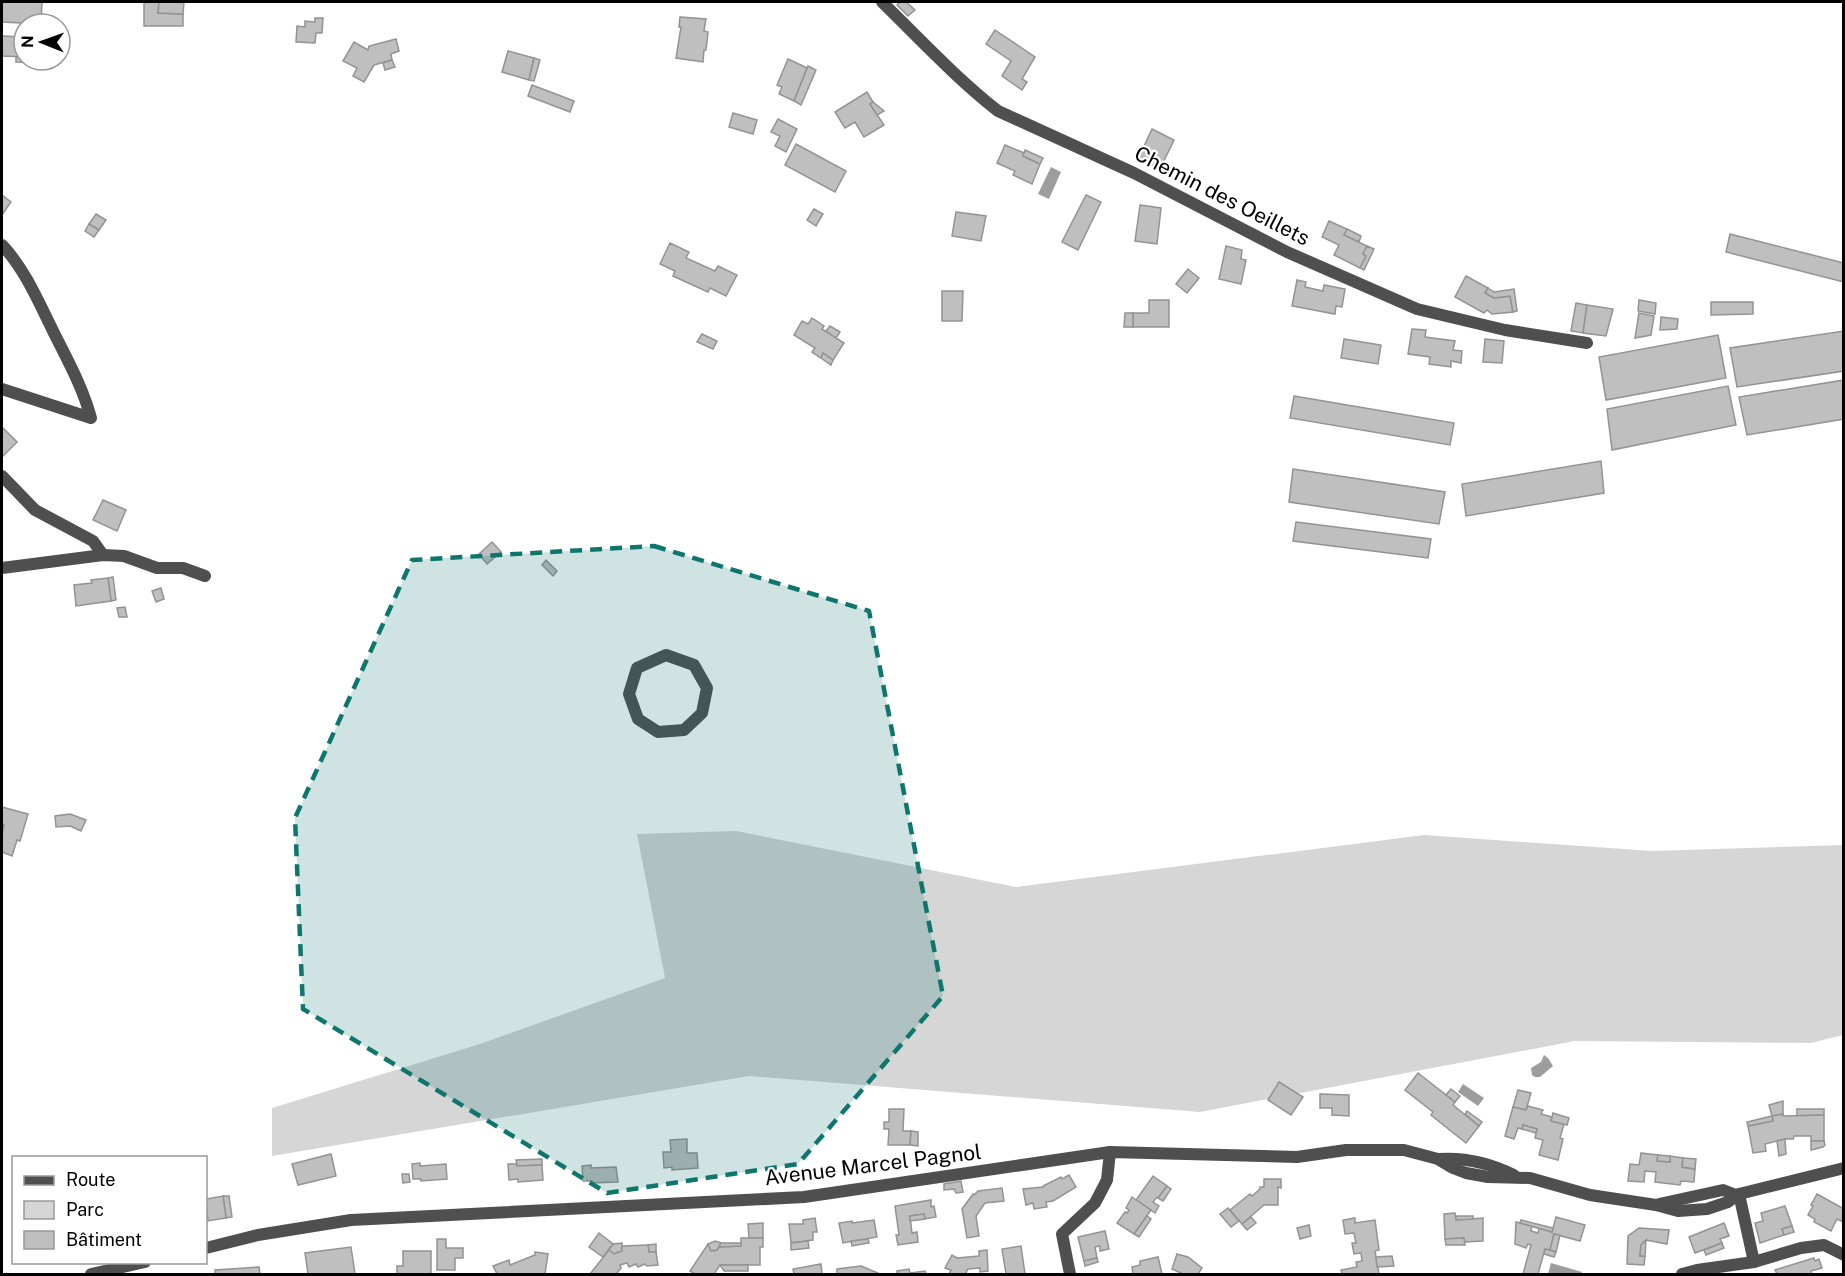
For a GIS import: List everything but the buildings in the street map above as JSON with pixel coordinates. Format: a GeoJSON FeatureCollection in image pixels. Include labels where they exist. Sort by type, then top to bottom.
{"type":"FeatureCollection","features":[{"type":"Feature","properties":{"kind":"street","name":"Chemin des Oeillets"},"geometry":{"type":"LineString","coordinates":[[882,2],[920,41],[998,111],[1134,173],[1287,252],[1417,309],[1505,330],[1587,343]]}},
{"type":"Feature","properties":{"kind":"street"},"geometry":{"type":"LineString","coordinates":[[2,245],[13,257],[42,308],[84,394],[91,418],[2,389]]}},
{"type":"Feature","properties":{"kind":"street"},"geometry":{"type":"LineString","coordinates":[[2,476],[35,510],[93,541],[103,555]]}},
{"type":"Feature","properties":{"kind":"street"},"geometry":{"type":"LineString","coordinates":[[2,568],[103,555],[124,556],[157,568],[183,568],[205,576]]}},
{"type":"Feature","properties":{"kind":"street"},"geometry":{"type":"LineString","coordinates":[[666,655],[694,665],[706,688],[702,713],[684,729],[658,732],[638,719],[629,694],[637,668],[666,655]]}},
{"type":"Feature","properties":{"kind":"street","name":"Avenue Marcel Pagnol"},"geometry":{"type":"LineString","coordinates":[[207,1248],[258,1235],[351,1220],[804,1197],[1110,1152],[1297,1156],[1347,1150],[1404,1150],[1438,1159],[1466,1173],[1488,1177],[1530,1178],[1612,1200],[1656,1205],[1678,1211],[1707,1209],[1728,1203],[1738,1194],[1844,1168]]}},
{"type":"Feature","properties":{"kind":"street"},"geometry":{"type":"LineString","coordinates":[[1070,1275],[1062,1234],[1095,1203],[1107,1180],[1110,1152]]}},
{"type":"Feature","properties":{"kind":"street"},"geometry":{"type":"LineString","coordinates":[[1738,1194],[1754,1262]]}},
{"type":"Feature","properties":{"kind":"street"},"geometry":{"type":"LineString","coordinates":[[1682,1275],[1697,1270],[1754,1262],[1801,1248],[1824,1245],[1844,1255]]}},
{"type":"Feature","properties":{"kind":"street"},"geometry":{"type":"LineString","coordinates":[[91,1275],[140,1264]]}},
{"type":"Feature","properties":{"kind":"highlighted area"},"geometry":{"type":"Polygon","coordinates":[[[654,546],[869,611],[943,996],[798,1164],[607,1193],[303,1009],[295,818],[412,560],[654,546]]]}},
{"type":"Feature","properties":{"kind":"green space"},"geometry":{"type":"Polygon","coordinates":[[[736,831],[1016,887],[1424,835],[1652,851],[1843,845],[1843,1035],[1811,1043],[1575,1041],[1200,1112],[749,1076],[272,1156],[272,1108],[480,1044],[665,978],[637,834],[736,831]]]}},
{"type":"Feature","properties":{"kind":"shaded area"},"geometry":{"type":"Polygon","coordinates":[[[1051,167],[1061,172],[1049,199],[1038,194],[1051,167]]]}},
{"type":"Feature","properties":{"kind":"shaded area"},"geometry":{"type":"Polygon","coordinates":[[[1544,1055],[1553,1066],[1540,1077],[1535,1077],[1532,1075],[1531,1068],[1541,1062],[1544,1055]]]}},
{"type":"Feature","properties":{"kind":"shaded area"},"geometry":{"type":"Polygon","coordinates":[[[1463,1084],[1484,1098],[1478,1106],[1458,1092],[1463,1084]]]}},
{"type":"Feature","properties":{"kind":"shaded area"},"geometry":{"type":"Polygon","coordinates":[[[1551,1263],[1582,1272],[1581,1274],[1548,1274],[1551,1263]]]}}]}
